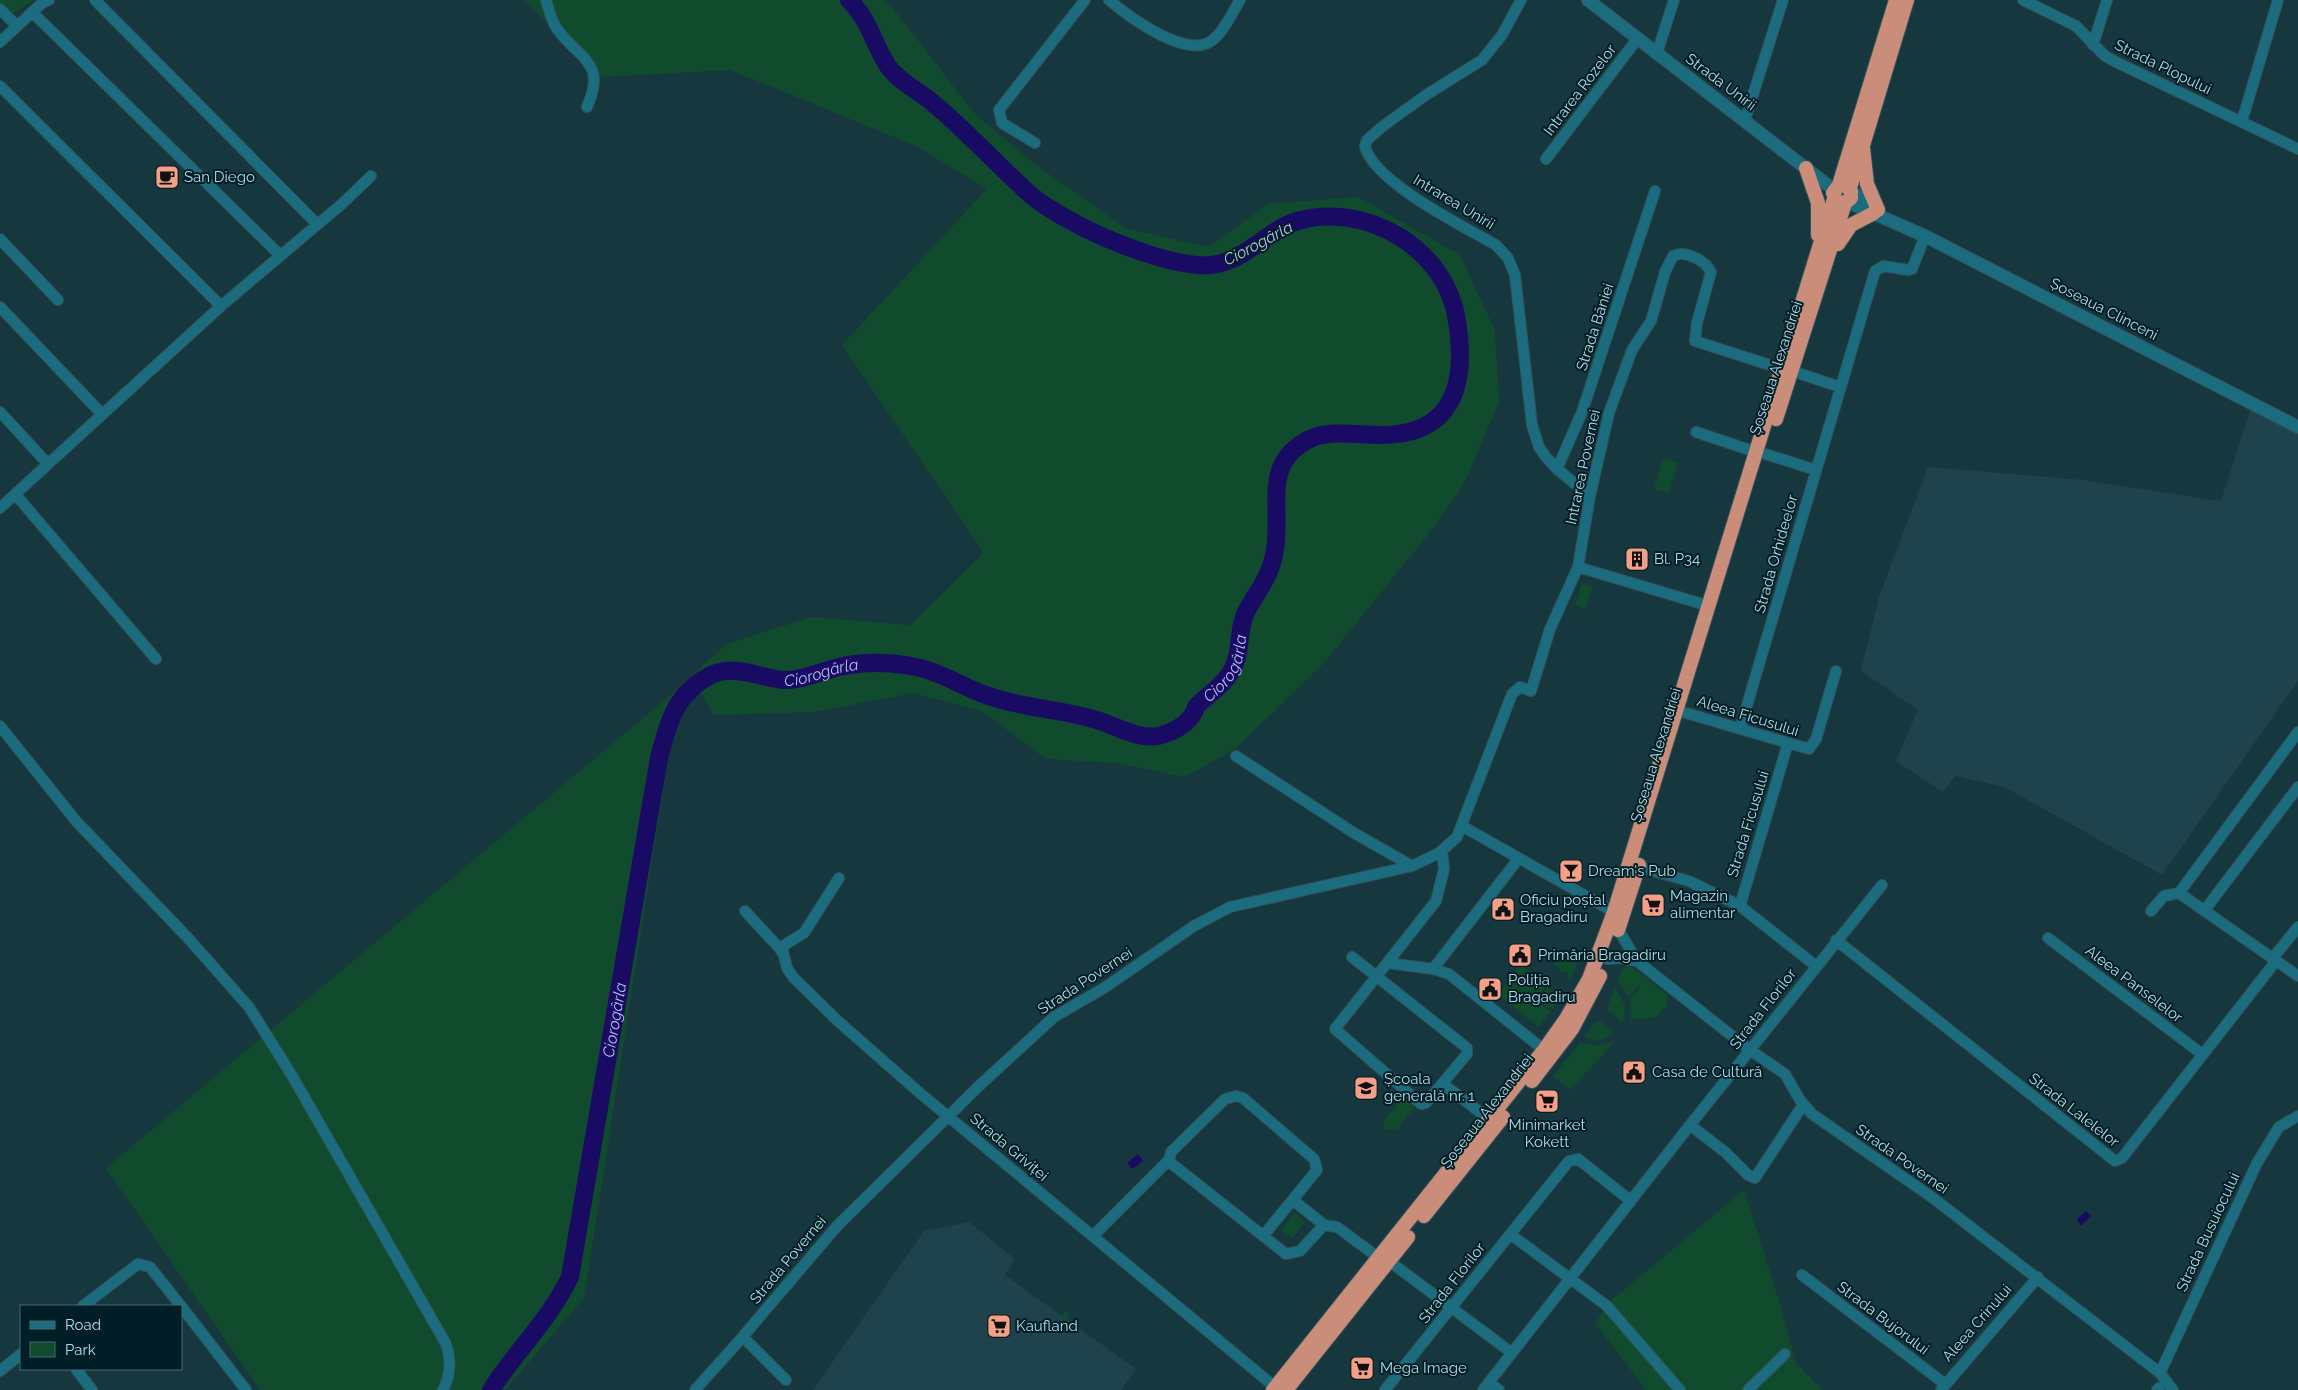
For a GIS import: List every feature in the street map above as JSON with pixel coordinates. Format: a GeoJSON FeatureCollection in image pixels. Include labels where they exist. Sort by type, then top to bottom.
{"type":"FeatureCollection","features":[{"type":"Feature","properties":{"kind":"highway","name":"Șoseaua Alexandriei"},"geometry":{"type":"LineString","coordinates":[[1278,1389],[1572,1029],[1590,998],[1618,930],[1686,714],[1761,453],[1787,370],[1830,251],[1843,194],[1896,0]]}},
{"type":"Feature","properties":{"kind":"highway","name":"Șoseaua Alexandriei"},"geometry":{"type":"LineString","coordinates":[[1787,370],[1816,258],[1862,146],[1907,0]]}},
{"type":"Feature","properties":{"kind":"highway"},"geometry":{"type":"LineString","coordinates":[[1830,251],[1838,244],[1852,224],[1876,212],[1867,184],[1866,157],[1862,146]]}},
{"type":"Feature","properties":{"kind":"highway"},"geometry":{"type":"LineString","coordinates":[[1806,168],[1818,203],[1816,258]]}},
{"type":"Feature","properties":{"kind":"highway","name":"Șoseaua Alexandriei"},"geometry":{"type":"LineString","coordinates":[[1384,1259],[1489,1119],[1544,1050],[1566,1019],[1589,979],[1614,912],[1709,606],[1761,453]]}},
{"type":"Feature","properties":{"kind":"main road","name":"Strada Unirii"},"geometry":{"type":"LineString","coordinates":[[1588,0],[1806,168],[1843,194]]}},
{"type":"Feature","properties":{"kind":"main road","name":"Șoseaua Clinceni"},"geometry":{"type":"LineString","coordinates":[[1843,194],[1894,222],[1925,236],[2298,427]]}},
{"type":"Feature","properties":{"kind":"street"},"geometry":{"type":"LineString","coordinates":[[0,42],[32,12],[49,0]]}},
{"type":"Feature","properties":{"kind":"street"},"geometry":{"type":"LineString","coordinates":[[95,0],[317,224]]}},
{"type":"Feature","properties":{"kind":"street"},"geometry":{"type":"LineString","coordinates":[[546,0],[558,29],[581,53],[594,72],[596,82],[587,107]]}},
{"type":"Feature","properties":{"kind":"street"},"geometry":{"type":"LineString","coordinates":[[1035,143],[1002,123],[998,110],[1085,0]]}},
{"type":"Feature","properties":{"kind":"street"},"geometry":{"type":"LineString","coordinates":[[1109,0],[1133,18],[1158,33],[1178,42],[1194,45],[1207,43],[1214,38],[1240,0]]}},
{"type":"Feature","properties":{"kind":"street","name":"Intrarea Unirii"},"geometry":{"type":"LineString","coordinates":[[1521,0],[1502,35],[1488,54],[1382,126],[1367,140],[1365,146],[1371,158],[1404,190],[1496,245],[1508,258],[1516,275],[1532,425],[1539,447],[1557,469]]}},
{"type":"Feature","properties":{"kind":"street"},"geometry":{"type":"LineString","coordinates":[[1657,53],[1674,0]]}},
{"type":"Feature","properties":{"kind":"street"},"geometry":{"type":"LineString","coordinates":[[1745,120],[1783,0]]}},
{"type":"Feature","properties":{"kind":"street","name":"Strada Plopului"},"geometry":{"type":"LineString","coordinates":[[2023,0],[2076,26],[2105,56],[2298,149]]}},
{"type":"Feature","properties":{"kind":"street"},"geometry":{"type":"LineString","coordinates":[[2093,44],[2107,0]]}},
{"type":"Feature","properties":{"kind":"street"},"geometry":{"type":"LineString","coordinates":[[2242,122],[2278,0]]}},
{"type":"Feature","properties":{"kind":"street"},"geometry":{"type":"LineString","coordinates":[[0,9],[17,26]]}},
{"type":"Feature","properties":{"kind":"street"},"geometry":{"type":"LineString","coordinates":[[32,12],[280,255]]}},
{"type":"Feature","properties":{"kind":"street","name":"Intrarea Rozelor"},"geometry":{"type":"LineString","coordinates":[[1546,159],[1638,38]]}},
{"type":"Feature","properties":{"kind":"street"},"geometry":{"type":"LineString","coordinates":[[0,86],[221,306]]}},
{"type":"Feature","properties":{"kind":"street"},"geometry":{"type":"LineString","coordinates":[[0,508],[221,306],[343,204],[371,176]]}},
{"type":"Feature","properties":{"kind":"street","name":"Strada Băniei"},"geometry":{"type":"LineString","coordinates":[[1557,469],[1582,412],[1655,191]]}},
{"type":"Feature","properties":{"kind":"street","name":"Strada Orhideelor"},"geometry":{"type":"LineString","coordinates":[[1740,729],[1840,386],[1876,271],[1883,266],[1912,269],[1925,236]]}},
{"type":"Feature","properties":{"kind":"street"},"geometry":{"type":"LineString","coordinates":[[0,239],[58,300]]}},
{"type":"Feature","properties":{"kind":"street","name":"Intrarea Povernei"},"geometry":{"type":"LineString","coordinates":[[1457,837],[1464,823],[1512,694],[1520,687],[1531,691],[1550,629],[1578,566],[1590,496],[1609,413],[1632,350],[1651,321],[1665,272],[1673,256],[1682,253],[1689,255],[1711,272],[1697,323],[1695,341],[1787,370]]}},
{"type":"Feature","properties":{"kind":"street"},"geometry":{"type":"LineString","coordinates":[[0,308],[102,414]]}},
{"type":"Feature","properties":{"kind":"street"},"geometry":{"type":"LineString","coordinates":[[1787,370],[1840,386]]}},
{"type":"Feature","properties":{"kind":"street"},"geometry":{"type":"LineString","coordinates":[[0,412],[48,464]]}},
{"type":"Feature","properties":{"kind":"street"},"geometry":{"type":"LineString","coordinates":[[1696,432],[1816,470]]}},
{"type":"Feature","properties":{"kind":"street"},"geometry":{"type":"LineString","coordinates":[[1557,469],[1590,496]]}},
{"type":"Feature","properties":{"kind":"street"},"geometry":{"type":"LineString","coordinates":[[15,494],[156,660]]}},
{"type":"Feature","properties":{"kind":"street"},"geometry":{"type":"LineString","coordinates":[[1578,566],[1709,606]]}},
{"type":"Feature","properties":{"kind":"street","name":"Aleea Ficusului"},"geometry":{"type":"LineString","coordinates":[[1686,714],[1806,749],[1812,747],[1836,671]]}},
{"type":"Feature","properties":{"kind":"street"},"geometry":{"type":"LineString","coordinates":[[0,726],[72,816],[188,938],[256,1016],[445,1342],[450,1368],[443,1390]]}},
{"type":"Feature","properties":{"kind":"street"},"geometry":{"type":"LineString","coordinates":[[2151,910],[2164,896],[2179,893],[2298,732]]}},
{"type":"Feature","properties":{"kind":"street","name":"Strada Ficusului"},"geometry":{"type":"LineString","coordinates":[[1740,906],[1788,743]]}},
{"type":"Feature","properties":{"kind":"street"},"geometry":{"type":"LineString","coordinates":[[1236,756],[1354,833],[1412,866]]}},
{"type":"Feature","properties":{"kind":"street"},"geometry":{"type":"LineString","coordinates":[[2204,911],[2298,787]]}},
{"type":"Feature","properties":{"kind":"street"},"geometry":{"type":"LineString","coordinates":[[1464,823],[1518,858],[1614,912]]}},
{"type":"Feature","properties":{"kind":"street","name":"Strada Povernei"},"geometry":{"type":"LineString","coordinates":[[695,1390],[743,1337],[838,1224],[948,1116],[1050,1020],[1104,988],[1213,916],[1242,904],[1412,866],[1442,851],[1457,837]]}},
{"type":"Feature","properties":{"kind":"street"},"geometry":{"type":"LineString","coordinates":[[1352,957],[1378,976],[1467,1048],[1467,1054],[1428,1102],[1421,1104],[1335,1029],[1378,976],[1438,897],[1444,869],[1442,851]]}},
{"type":"Feature","properties":{"kind":"street"},"geometry":{"type":"LineString","coordinates":[[1433,969],[1518,858]]}},
{"type":"Feature","properties":{"kind":"street"},"geometry":{"type":"LineString","coordinates":[[1638,866],[1689,881],[1740,906],[1816,966]]}},
{"type":"Feature","properties":{"kind":"street"},"geometry":{"type":"LineString","coordinates":[[781,951],[786,944],[804,933],[838,878]]}},
{"type":"Feature","properties":{"kind":"street","name":"Strada Florilor"},"geometry":{"type":"LineString","coordinates":[[1486,1386],[1836,940],[1882,885]]}},
{"type":"Feature","properties":{"kind":"street"},"geometry":{"type":"LineString","coordinates":[[2179,893],[2298,976]]}},
{"type":"Feature","properties":{"kind":"street","name":"Strada Griviței"},"geometry":{"type":"LineString","coordinates":[[745,911],[781,951],[789,970],[805,990],[883,1061],[1278,1389]]}},
{"type":"Feature","properties":{"kind":"street","name":"Strada Lalelelor"},"geometry":{"type":"LineString","coordinates":[[1836,940],[2115,1161],[2122,1158],[2298,926]]}},
{"type":"Feature","properties":{"kind":"street"},"geometry":{"type":"LineString","coordinates":[[1618,930],[1638,961]]}},
{"type":"Feature","properties":{"kind":"street","name":"Aleea Panselelor"},"geometry":{"type":"LineString","coordinates":[[2048,938],[2202,1054]]}},
{"type":"Feature","properties":{"kind":"street"},"geometry":{"type":"LineString","coordinates":[[1607,959],[1621,958],[1638,961]]}},
{"type":"Feature","properties":{"kind":"street","name":"Strada Povernei"},"geometry":{"type":"LineString","coordinates":[[1638,961],[1750,1050],[1785,1074],[1803,1105],[1812,1114],[1893,1169],[2038,1277],[2160,1373],[2173,1390]]}},
{"type":"Feature","properties":{"kind":"street","name":"Șoseaua Alexandriei"},"geometry":{"type":"LineString","coordinates":[[1388,963],[1433,969],[1449,974],[1544,1050]]}},
{"type":"Feature","properties":{"kind":"street","name":"Șoseaua Alexandriei"},"geometry":{"type":"LineString","coordinates":[[1443,1084],[1489,1119]]}},
{"type":"Feature","properties":{"kind":"street"},"geometry":{"type":"LineString","coordinates":[[1092,1236],[1169,1160],[1171,1152],[1225,1098],[1232,1096],[1243,1098],[1316,1162],[1317,1170],[1263,1236]]}},
{"type":"Feature","properties":{"kind":"street"},"geometry":{"type":"LineString","coordinates":[[1690,1125],[1725,1152],[1748,1175],[1755,1178],[1803,1105]]}},
{"type":"Feature","properties":{"kind":"street","name":"Strada Busuiocului"},"geometry":{"type":"LineString","coordinates":[[2160,1373],[2257,1163],[2279,1128],[2298,1116]]}},
{"type":"Feature","properties":{"kind":"street","name":"Strada Florilor"},"geometry":{"type":"LineString","coordinates":[[1385,1390],[1572,1159],[1581,1161],[1631,1201]]}},
{"type":"Feature","properties":{"kind":"street"},"geometry":{"type":"LineString","coordinates":[[1169,1160],[1286,1254],[1296,1254],[1324,1225]]}},
{"type":"Feature","properties":{"kind":"street"},"geometry":{"type":"LineString","coordinates":[[1293,1200],[1324,1225],[1337,1227],[1384,1259],[1512,1353]]}},
{"type":"Feature","properties":{"kind":"street"},"geometry":{"type":"LineString","coordinates":[[1510,1234],[1607,1306],[1680,1390]]}},
{"type":"Feature","properties":{"kind":"street"},"geometry":{"type":"LineString","coordinates":[[85,1305],[138,1264],[150,1267],[180,1305]]}},
{"type":"Feature","properties":{"kind":"street","name":"Strada Bujorului"},"geometry":{"type":"LineString","coordinates":[[1802,1275],[1943,1387]]}},
{"type":"Feature","properties":{"kind":"street","name":"Aleea Crinului"},"geometry":{"type":"LineString","coordinates":[[1943,1387],[2038,1277]]}},
{"type":"Feature","properties":{"kind":"street"},"geometry":{"type":"LineString","coordinates":[[182,1307],[246,1390]]}},
{"type":"Feature","properties":{"kind":"street"},"geometry":{"type":"LineString","coordinates":[[743,1337],[786,1380]]}},
{"type":"Feature","properties":{"kind":"street"},"geometry":{"type":"LineString","coordinates":[[1748,1390],[1785,1354]]}},
{"type":"Feature","properties":{"kind":"street"},"geometry":{"type":"LineString","coordinates":[[0,1371],[20,1355]]}},
{"type":"Feature","properties":{"kind":"street"},"geometry":{"type":"LineString","coordinates":[[77,1370],[92,1390]]}},
{"type":"Feature","properties":{"kind":"street"},"geometry":{"type":"LineString","coordinates":[[1486,1386],[1498,1390]]}},
{"type":"Feature","properties":{"kind":"shaded area"},"geometry":{"type":"Polygon","coordinates":[[[2251,408],[2298,428],[2298,681],[2162,875],[2004,787],[1956,776],[1943,792],[1896,761],[1918,710],[1861,671],[1879,597],[1928,467],[2082,480],[2221,501],[2251,408]]]}},
{"type":"Feature","properties":{"kind":"shaded area"},"geometry":{"type":"Polygon","coordinates":[[[1138,1154],[1143,1161],[1132,1169],[1127,1163],[1138,1154]]]}},
{"type":"Feature","properties":{"kind":"shaded area"},"geometry":{"type":"Polygon","coordinates":[[[2086,1211],[2091,1216],[2081,1226],[2077,1219],[2086,1211]]]}},
{"type":"Feature","properties":{"kind":"shaded area"},"geometry":{"type":"Polygon","coordinates":[[[969,1222],[1015,1259],[1005,1275],[1136,1369],[1121,1390],[813,1390],[924,1231],[969,1222]]]}},
{"type":"Feature","properties":{"kind":"green space"},"geometry":{"type":"Polygon","coordinates":[[[0,0],[34,0],[11,15],[0,4],[0,0]]]}},
{"type":"Feature","properties":{"kind":"green space"},"geometry":{"type":"Polygon","coordinates":[[[524,0],[884,0],[892,7],[975,114],[1040,168],[1127,229],[1209,247],[1268,204],[1358,197],[1460,255],[1495,331],[1499,402],[1464,484],[1435,526],[1323,664],[1235,749],[1185,777],[1116,763],[1046,759],[982,711],[913,693],[815,712],[714,715],[699,689],[679,688],[726,644],[812,617],[910,625],[984,553],[842,345],[987,189],[916,146],[730,70],[603,77],[524,0]]]}},
{"type":"Feature","properties":{"kind":"green space"},"geometry":{"type":"Polygon","coordinates":[[[1663,458],[1678,462],[1669,493],[1654,489],[1663,458]]]}},
{"type":"Feature","properties":{"kind":"green space"},"geometry":{"type":"Polygon","coordinates":[[[1582,584],[1593,587],[1585,609],[1575,605],[1582,584]]]}},
{"type":"Feature","properties":{"kind":"green space"},"geometry":{"type":"Polygon","coordinates":[[[679,688],[584,1298],[505,1390],[260,1390],[106,1168],[679,688]]]}},
{"type":"Feature","properties":{"kind":"green space"},"geometry":{"type":"Polygon","coordinates":[[[1553,947],[1577,964],[1571,979],[1568,977],[1568,973],[1560,971],[1560,967],[1555,966],[1553,961],[1545,959],[1553,947]]]}},
{"type":"Feature","properties":{"kind":"green space"},"geometry":{"type":"Polygon","coordinates":[[[1628,964],[1667,994],[1667,1005],[1656,1017],[1631,1020],[1630,1000],[1640,988],[1637,986],[1629,997],[1617,981],[1625,965],[1628,964]]]}},
{"type":"Feature","properties":{"kind":"green space"},"geometry":{"type":"Polygon","coordinates":[[[1521,965],[1548,983],[1539,995],[1535,993],[1530,1002],[1539,1008],[1541,1005],[1551,1011],[1539,1027],[1498,995],[1521,965]]]}},
{"type":"Feature","properties":{"kind":"green space"},"geometry":{"type":"Polygon","coordinates":[[[1549,985],[1550,990],[1562,995],[1552,1009],[1542,1003],[1545,999],[1541,996],[1549,985]]]}},
{"type":"Feature","properties":{"kind":"green space"},"geometry":{"type":"Polygon","coordinates":[[[1615,986],[1625,1006],[1623,1023],[1607,1009],[1615,986]]]}},
{"type":"Feature","properties":{"kind":"green space"},"geometry":{"type":"Polygon","coordinates":[[[1600,1021],[1614,1032],[1607,1038],[1600,1040],[1584,1037],[1595,1022],[1600,1021]]]}},
{"type":"Feature","properties":{"kind":"green space"},"geometry":{"type":"Polygon","coordinates":[[[1615,1041],[1570,1090],[1553,1076],[1581,1042],[1596,1045],[1615,1041]]]}},
{"type":"Feature","properties":{"kind":"green space"},"geometry":{"type":"Polygon","coordinates":[[[1405,1096],[1416,1106],[1397,1129],[1386,1130],[1383,1125],[1384,1120],[1405,1096]]]}},
{"type":"Feature","properties":{"kind":"green space"},"geometry":{"type":"Polygon","coordinates":[[[1744,1190],[1781,1307],[1796,1363],[1823,1390],[1646,1390],[1595,1323],[1613,1299],[1744,1190]]]}},
{"type":"Feature","properties":{"kind":"green space"},"geometry":{"type":"Polygon","coordinates":[[[1294,1213],[1305,1222],[1292,1238],[1281,1230],[1294,1213]]]}},
{"type":"Feature","properties":{"kind":"green space"},"geometry":{"type":"Polygon","coordinates":[[[1064,1310],[1069,1314],[1068,1324],[1065,1322],[1063,1326],[1064,1310]]]}},
{"type":"Feature","properties":{"kind":"waterway","name":"Ciorogârla"},"geometry":{"type":"LineString","coordinates":[[491,1390],[553,1307],[570,1277],[659,758],[672,717],[688,692],[702,680],[725,671],[740,671],[790,680],[849,665],[868,663],[897,664],[926,669],[980,693],[1002,700],[1101,721],[1133,734],[1150,737],[1167,733],[1188,721],[1196,707],[1232,671],[1237,657],[1244,616],[1271,566],[1277,533],[1277,486],[1280,472],[1286,459],[1296,448],[1312,438],[1328,434],[1379,435],[1404,433],[1424,426],[1439,416],[1450,402],[1456,385],[1460,366],[1460,344],[1457,321],[1450,295],[1437,272],[1420,252],[1399,236],[1375,225],[1350,218],[1323,217],[1297,221],[1286,225],[1235,258],[1211,265],[1170,260],[1111,240],[1055,212],[1032,196],[946,114],[897,76],[883,58],[862,16],[849,0]]}},
{"type":"Feature","properties":{"kind":"place","name":"San Diego"},"geometry":{"type":"Point","coordinates":[167,177]}},
{"type":"Feature","properties":{"kind":"place","name":"Bl. P34"},"geometry":{"type":"Point","coordinates":[1637,559]}},
{"type":"Feature","properties":{"kind":"place","name":"Dream's Pub"},"geometry":{"type":"Point","coordinates":[1571,871]}},
{"type":"Feature","properties":{"kind":"place","name":"Magazin alimentar"},"geometry":{"type":"Point","coordinates":[1653,905]}},
{"type":"Feature","properties":{"kind":"place","name":"Oficiu poștal Bragadiru"},"geometry":{"type":"Point","coordinates":[1503,909]}},
{"type":"Feature","properties":{"kind":"place","name":"Primăria Bragadiru"},"geometry":{"type":"Point","coordinates":[1520,955]}},
{"type":"Feature","properties":{"kind":"place","name":"Poliția Bragadiru"},"geometry":{"type":"Point","coordinates":[1490,989]}},
{"type":"Feature","properties":{"kind":"place","name":"Casa de Cultură"},"geometry":{"type":"Point","coordinates":[1634,1072]}},
{"type":"Feature","properties":{"kind":"place","name":"Școala generală nr. 1"},"geometry":{"type":"Point","coordinates":[1366,1088]}},
{"type":"Feature","properties":{"kind":"place","name":"Minimarket Kokett"},"geometry":{"type":"Point","coordinates":[1547,1101]}},
{"type":"Feature","properties":{"kind":"place","name":"Kaufland"},"geometry":{"type":"Point","coordinates":[999,1326]}},
{"type":"Feature","properties":{"kind":"place","name":"Mega Image"},"geometry":{"type":"Point","coordinates":[1362,1368]}}]}
